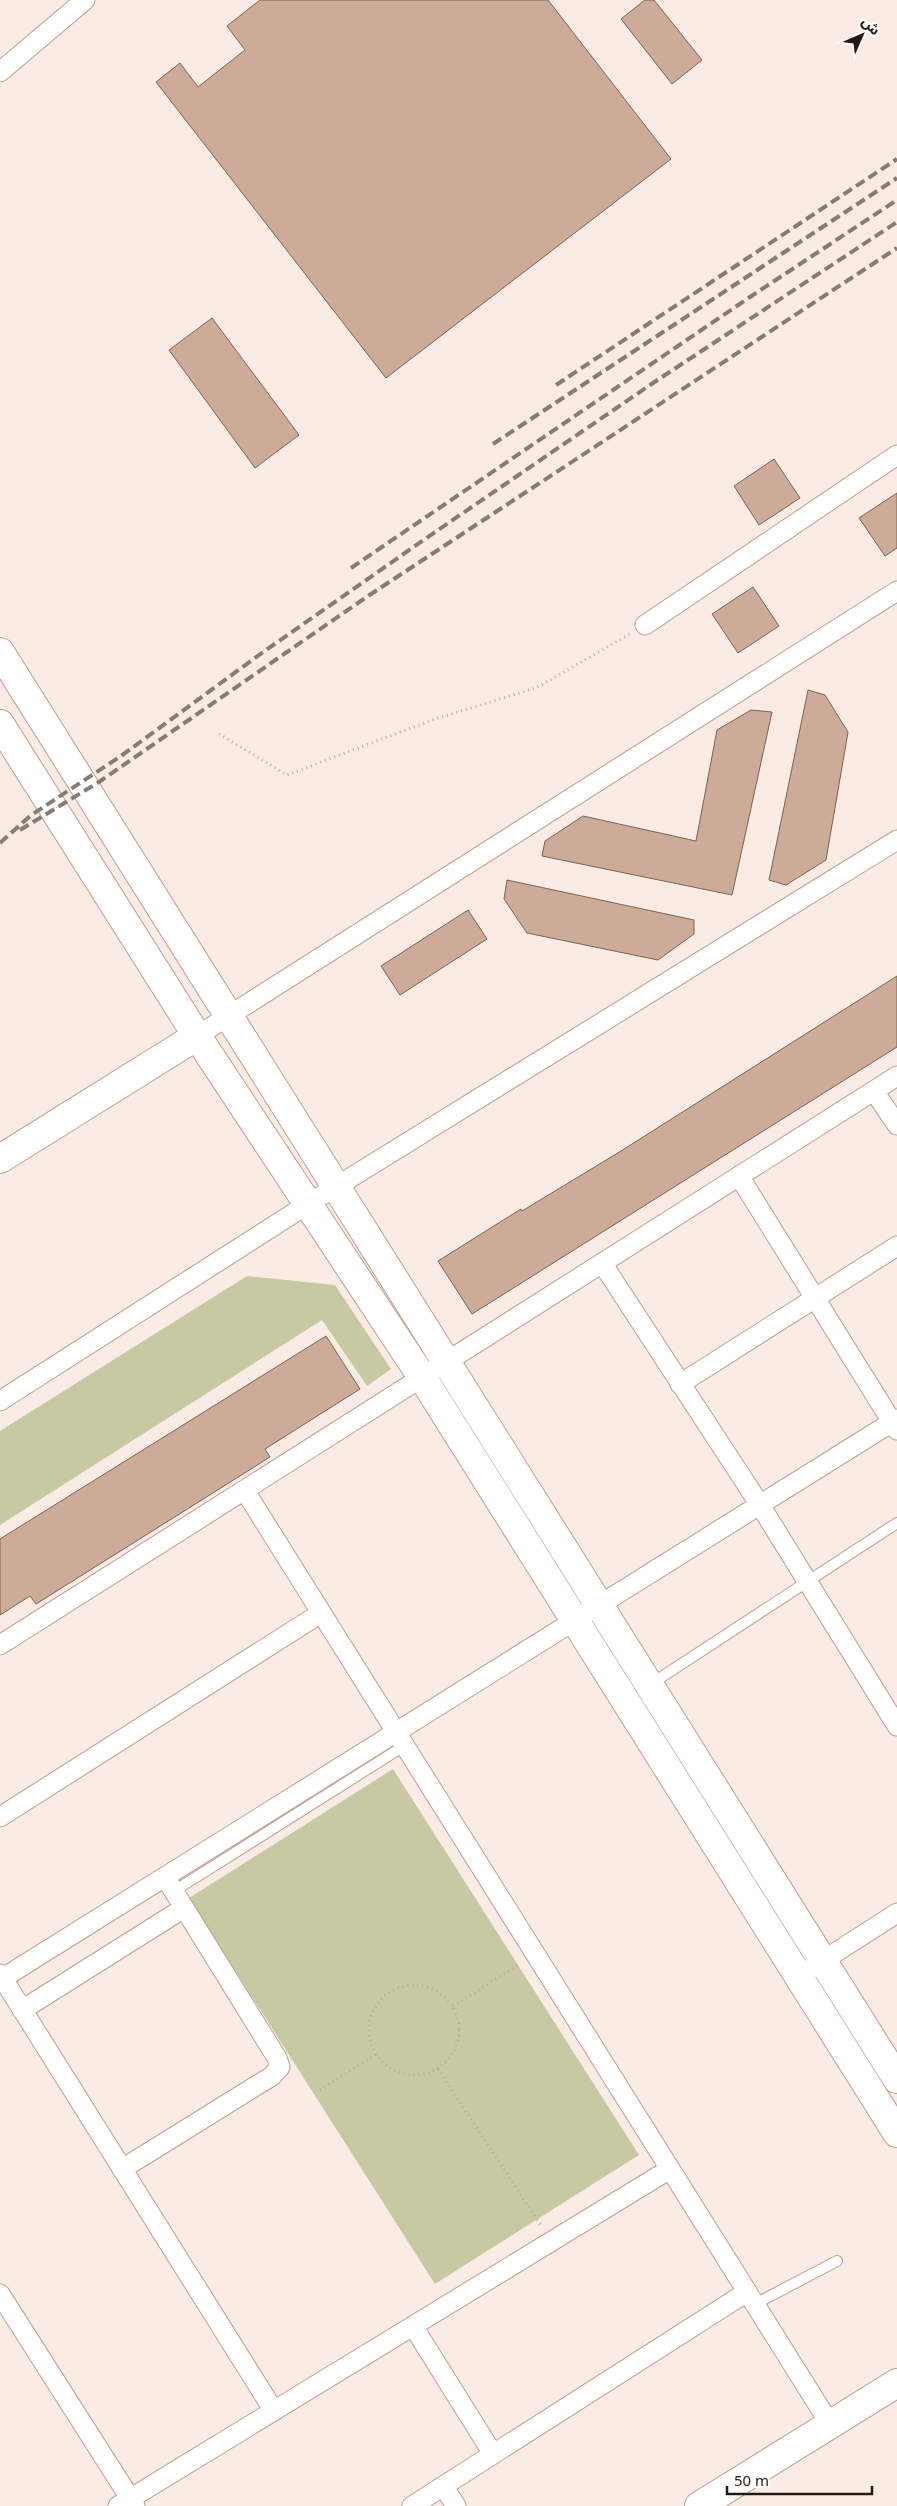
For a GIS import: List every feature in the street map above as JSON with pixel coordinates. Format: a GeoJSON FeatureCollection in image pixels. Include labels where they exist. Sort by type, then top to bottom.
{"type":"FeatureCollection","features":[{"type":"Feature","properties":{"kind":"street"},"geometry":{"type":"LineString","coordinates":[[0,72],[85,0]]}},
{"type":"Feature","properties":{"kind":"street"},"geometry":{"type":"LineString","coordinates":[[645,625],[897,455]]}},
{"type":"Feature","properties":{"kind":"street"},"geometry":{"type":"LineString","coordinates":[[0,1159],[198,1036],[897,591]]}},
{"type":"Feature","properties":{"kind":"street"},"geometry":{"type":"LineString","coordinates":[[0,652],[897,2080]]}},
{"type":"Feature","properties":{"kind":"street"},"geometry":{"type":"LineString","coordinates":[[0,724],[198,1036],[422,1377],[897,2133]]}},
{"type":"Feature","properties":{"kind":"street"},"geometry":{"type":"LineString","coordinates":[[0,1401],[308,1204],[897,840]]}},
{"type":"Feature","properties":{"kind":"street"},"geometry":{"type":"LineString","coordinates":[[0,1645],[897,1076]]}},
{"type":"Feature","properties":{"kind":"street"},"geometry":{"type":"LineString","coordinates":[[874,1091],[897,1125]]}},
{"type":"Feature","properties":{"kind":"street"},"geometry":{"type":"LineString","coordinates":[[274,2411],[1,1976],[169,1884],[400,1739],[598,1606],[895,1424],[739,1176]]}},
{"type":"Feature","properties":{"kind":"street"},"geometry":{"type":"LineString","coordinates":[[680,1384],[897,1246]]}},
{"type":"Feature","properties":{"kind":"street"},"geometry":{"type":"LineString","coordinates":[[602,1263],[760,1505],[897,1726]]}},
{"type":"Feature","properties":{"kind":"street"},"geometry":{"type":"LineString","coordinates":[[245,1491],[830,2424]]}},
{"type":"Feature","properties":{"kind":"street"},"geometry":{"type":"LineString","coordinates":[[0,1816],[321,1613]]}},
{"type":"Feature","properties":{"kind":"street"},"geometry":{"type":"LineString","coordinates":[[122,2169],[272,2076],[280,2067],[169,1884]]}},
{"type":"Feature","properties":{"kind":"street"},"geometry":{"type":"LineString","coordinates":[[22,2010],[184,1908]]}},
{"type":"Feature","properties":{"kind":"street"},"geometry":{"type":"LineString","coordinates":[[799,1976],[897,1913]]}},
{"type":"Feature","properties":{"kind":"street"},"geometry":{"type":"LineString","coordinates":[[0,2294],[128,2504],[274,2411],[670,2169]]}},
{"type":"Feature","properties":{"kind":"street"},"geometry":{"type":"LineString","coordinates":[[412,2506],[493,2454],[751,2298]]}},
{"type":"Feature","properties":{"kind":"street"},"geometry":{"type":"LineString","coordinates":[[413,2326],[493,2454]]}},
{"type":"Feature","properties":{"kind":"street"},"geometry":{"type":"LineString","coordinates":[[703,2505],[897,2383]]}},
{"type":"Feature","properties":{"kind":"street"},"geometry":{"type":"LineString","coordinates":[[443,2486],[456,2506]]}},
{"type":"Feature","properties":{"kind":"lane"},"geometry":{"type":"LineString","coordinates":[[657,1680],[897,1523]]}},
{"type":"Feature","properties":{"kind":"lane"},"geometry":{"type":"LineString","coordinates":[[751,2298],[837,2261]]}},
{"type":"Feature","properties":{"kind":"path"},"geometry":{"type":"LineString","coordinates":[[219,734],[287,775],[434,719],[536,688],[645,625]]}},
{"type":"Feature","properties":{"kind":"path"},"geometry":{"type":"LineString","coordinates":[[453,2006],[535,1954]]}},
{"type":"Feature","properties":{"kind":"path"},"geometry":{"type":"LineString","coordinates":[[407,1986],[425,1986],[440,1994],[453,2006],[460,2029],[458,2041],[454,2052],[438,2069],[416,2075],[404,2074],[393,2070],[376,2054],[371,2043],[370,2020],[378,2004],[390,1991],[407,1986]]}},
{"type":"Feature","properties":{"kind":"path"},"geometry":{"type":"LineString","coordinates":[[320,2090],[376,2054]]}},
{"type":"Feature","properties":{"kind":"path"},"geometry":{"type":"LineString","coordinates":[[438,2069],[551,2242]]}},
{"type":"Feature","properties":{"kind":"green space"},"geometry":{"type":"Polygon","coordinates":[[[247,1276],[335,1285],[391,1369],[367,1386],[322,1320],[0,1525],[0,1431],[247,1276]]]}},
{"type":"Feature","properties":{"kind":"green space"},"geometry":{"type":"Polygon","coordinates":[[[393,1769],[639,2155],[435,2284],[189,1898],[393,1769]]]}},
{"type":"Feature","properties":{"kind":"building"},"geometry":{"type":"Polygon","coordinates":[[[260,0],[548,0],[671,159],[386,378],[156,82],[180,63],[198,87],[245,50],[227,26],[260,0]]]}},
{"type":"Feature","properties":{"kind":"building"},"geometry":{"type":"Polygon","coordinates":[[[645,0],[654,0],[702,60],[672,84],[621,19],[645,0]]]}},
{"type":"Feature","properties":{"kind":"building"},"geometry":{"type":"Polygon","coordinates":[[[212,318],[299,435],[255,468],[169,350],[212,318]]]}},
{"type":"Feature","properties":{"kind":"building"},"geometry":{"type":"Polygon","coordinates":[[[774,459],[800,498],[759,525],[734,486],[774,459]]]}},
{"type":"Feature","properties":{"kind":"building"},"geometry":{"type":"Polygon","coordinates":[[[897,493],[897,548],[885,556],[859,518],[897,493]]]}},
{"type":"Feature","properties":{"kind":"building"},"geometry":{"type":"Polygon","coordinates":[[[753,587],[779,626],[738,653],[712,614],[753,587]]]}},
{"type":"Feature","properties":{"kind":"building"},"geometry":{"type":"Polygon","coordinates":[[[808,690],[825,695],[848,732],[826,860],[786,885],[769,880],[808,690]]]}},
{"type":"Feature","properties":{"kind":"building"},"geometry":{"type":"Polygon","coordinates":[[[751,710],[772,712],[732,895],[542,856],[545,841],[583,816],[696,841],[717,730],[751,710]]]}},
{"type":"Feature","properties":{"kind":"building"},"geometry":{"type":"Polygon","coordinates":[[[507,880],[694,920],[694,934],[658,960],[527,933],[504,899],[507,880]]]}},
{"type":"Feature","properties":{"kind":"building"},"geometry":{"type":"Polygon","coordinates":[[[468,910],[487,939],[400,995],[381,966],[468,910]]]}},
{"type":"Feature","properties":{"kind":"building"},"geometry":{"type":"Polygon","coordinates":[[[897,976],[897,1047],[472,1314],[438,1261],[521,1209],[522,1211],[621,1151],[897,976]]]}},
{"type":"Feature","properties":{"kind":"building"},"geometry":{"type":"Polygon","coordinates":[[[326,1336],[360,1389],[265,1449],[270,1457],[189,1508],[36,1604],[30,1596],[0,1615],[0,1539],[326,1336]]]}},
{"type":"Feature","properties":{"kind":"railway"},"geometry":{"type":"LineString","coordinates":[[556,385],[897,159]]}},
{"type":"Feature","properties":{"kind":"railway"},"geometry":{"type":"LineString","coordinates":[[493,444],[897,178]]}},
{"type":"Feature","properties":{"kind":"railway"},"geometry":{"type":"LineString","coordinates":[[351,568],[750,297],[897,200]]}},
{"type":"Feature","properties":{"kind":"railway"},"geometry":{"type":"LineString","coordinates":[[0,843],[30,816],[121,756],[259,655],[425,539],[653,383],[897,222]]}},
{"type":"Feature","properties":{"kind":"railway"},"geometry":{"type":"LineString","coordinates":[[20,830],[99,782],[368,596],[897,248]]}}]}
